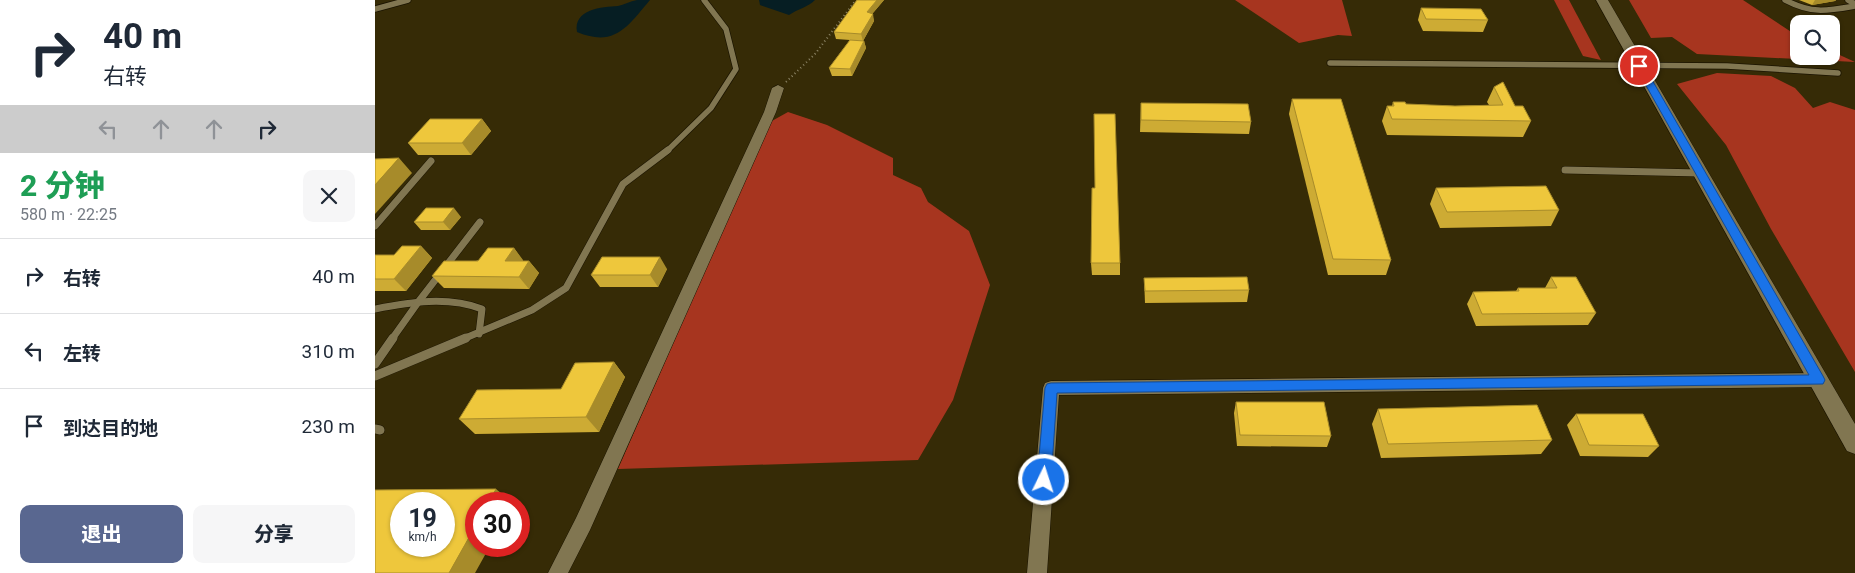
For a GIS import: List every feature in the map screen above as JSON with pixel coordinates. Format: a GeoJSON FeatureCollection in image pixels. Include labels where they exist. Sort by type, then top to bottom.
{"type":"FeatureCollection","features":[{"type":"Feature","properties":{"kind":"street"},"geometry":{"type":"LineString","coordinates":[[1602,0],[1855,444]]}},
{"type":"Feature","properties":{"kind":"street"},"geometry":{"type":"LineString","coordinates":[[558,573],[583,524],[770,112],[778,88]]}},
{"type":"Feature","properties":{"kind":"street"},"geometry":{"type":"LineString","coordinates":[[1037,573],[1051,388],[1819,380]]}},
{"type":"Feature","properties":{"kind":"lane"},"geometry":{"type":"LineString","coordinates":[[375,9],[408,0]]}},
{"type":"Feature","properties":{"kind":"lane"},"geometry":{"type":"LineString","coordinates":[[375,376],[479,334],[532,310],[566,288],[623,184],[666,152],[711,108],[735,69],[726,29],[704,0]]}},
{"type":"Feature","properties":{"kind":"lane"},"geometry":{"type":"LineString","coordinates":[[1785,0],[1813,13],[1855,5]]}},
{"type":"Feature","properties":{"kind":"lane"},"geometry":{"type":"LineString","coordinates":[[1848,0],[1855,5]]}},
{"type":"Feature","properties":{"kind":"lane"},"geometry":{"type":"LineString","coordinates":[[1330,63],[1727,66],[1838,74]]}},
{"type":"Feature","properties":{"kind":"lane"},"geometry":{"type":"LineString","coordinates":[[375,226],[431,161]]}},
{"type":"Feature","properties":{"kind":"lane"},"geometry":{"type":"LineString","coordinates":[[1565,170],[1700,173]]}},
{"type":"Feature","properties":{"kind":"lane"},"geometry":{"type":"LineString","coordinates":[[375,364],[419,301],[480,222]]}},
{"type":"Feature","properties":{"kind":"lane"},"geometry":{"type":"LineString","coordinates":[[375,309],[419,301],[472,304],[482,310],[479,334]]}},
{"type":"Feature","properties":{"kind":"path"},"geometry":{"type":"LineString","coordinates":[[778,88],[798,72],[835,29],[856,0]]}},
{"type":"Feature","properties":{"kind":"shaded area"},"geometry":{"type":"Polygon","coordinates":[[[1235,0],[1342,0],[1352,36],[1338,35],[1299,43],[1235,0]]]}},
{"type":"Feature","properties":{"kind":"shaded area"},"geometry":{"type":"Polygon","coordinates":[[[1554,0],[1569,0],[1601,60],[1583,56],[1554,0]]]}},
{"type":"Feature","properties":{"kind":"shaded area"},"geometry":{"type":"Polygon","coordinates":[[[1629,0],[1743,0],[1790,31],[1790,59],[1697,54],[1672,37],[1651,38],[1629,0]]]}},
{"type":"Feature","properties":{"kind":"shaded area"},"geometry":{"type":"Polygon","coordinates":[[[1840,55],[1855,62],[1840,61],[1840,55]]]}},
{"type":"Feature","properties":{"kind":"shaded area"},"geometry":{"type":"Polygon","coordinates":[[[1717,73],[1771,76],[1795,88],[1813,108],[1830,102],[1855,110],[1855,372],[1771,229],[1726,145],[1677,84],[1717,73]]]}},
{"type":"Feature","properties":{"kind":"shaded area"},"geometry":{"type":"Polygon","coordinates":[[[788,112],[827,125],[893,158],[893,175],[921,188],[928,202],[969,231],[990,285],[953,400],[918,460],[618,469],[770,122],[788,112]]]}},
{"type":"Feature","properties":{"kind":"water"},"geometry":{"type":"Polygon","coordinates":[[[637,0],[650,0],[635,18],[619,32],[611,36],[601,37],[577,32],[579,18],[584,14],[604,7],[618,6],[637,0]]]}},
{"type":"Feature","properties":{"kind":"water"},"geometry":{"type":"Polygon","coordinates":[[[759,0],[815,0],[789,15],[760,5],[759,0]]]}},
{"type":"Feature","properties":{"kind":"building"},"geometry":{"type":"Polygon","coordinates":[[[857,0],[877,0],[867,12],[873,14],[861,34],[834,32],[857,0]]]}},
{"type":"Feature","properties":{"kind":"building"},"geometry":{"type":"Polygon","coordinates":[[[1421,8],[1481,9],[1488,20],[1426,19],[1421,8]]]}},
{"type":"Feature","properties":{"kind":"building"},"geometry":{"type":"Polygon","coordinates":[[[850,40],[864,41],[850,69],[829,68],[850,40]]]}},
{"type":"Feature","properties":{"kind":"building"},"geometry":{"type":"Polygon","coordinates":[[[1503,82],[1515,106],[1523,106],[1531,121],[1392,119],[1387,106],[1394,106],[1393,102],[1455,106],[1503,105],[1494,87],[1503,82]]]}},
{"type":"Feature","properties":{"kind":"building"},"geometry":{"type":"Polygon","coordinates":[[[1292,99],[1341,99],[1391,260],[1333,259],[1292,99]]]}},
{"type":"Feature","properties":{"kind":"building"},"geometry":{"type":"Polygon","coordinates":[[[1141,103],[1248,104],[1251,122],[1141,120],[1141,103]]]}},
{"type":"Feature","properties":{"kind":"building"},"geometry":{"type":"Polygon","coordinates":[[[1094,114],[1115,114],[1120,263],[1091,263],[1092,188],[1095,188],[1094,114]]]}},
{"type":"Feature","properties":{"kind":"building"},"geometry":{"type":"Polygon","coordinates":[[[430,119],[482,119],[462,143],[408,143],[430,119]]]}},
{"type":"Feature","properties":{"kind":"building"},"geometry":{"type":"Polygon","coordinates":[[[399,158],[375,185],[375,159],[399,158]]]}},
{"type":"Feature","properties":{"kind":"building"},"geometry":{"type":"Polygon","coordinates":[[[1546,186],[1559,210],[1447,212],[1436,188],[1546,186]]]}},
{"type":"Feature","properties":{"kind":"building"},"geometry":{"type":"Polygon","coordinates":[[[426,208],[454,208],[443,222],[414,222],[426,208]]]}},
{"type":"Feature","properties":{"kind":"building"},"geometry":{"type":"Polygon","coordinates":[[[402,246],[421,246],[394,279],[375,279],[375,255],[394,255],[402,246]]]}},
{"type":"Feature","properties":{"kind":"building"},"geometry":{"type":"Polygon","coordinates":[[[488,248],[514,248],[505,261],[529,261],[519,277],[432,276],[444,261],[478,261],[488,248]]]}},
{"type":"Feature","properties":{"kind":"building"},"geometry":{"type":"Polygon","coordinates":[[[602,257],[660,257],[650,275],[591,275],[602,257]]]}},
{"type":"Feature","properties":{"kind":"building"},"geometry":{"type":"Polygon","coordinates":[[[1247,277],[1249,290],[1145,291],[1144,278],[1247,277]]]}},
{"type":"Feature","properties":{"kind":"building"},"geometry":{"type":"Polygon","coordinates":[[[1551,277],[1576,277],[1596,313],[1482,314],[1473,292],[1519,291],[1518,288],[1557,288],[1551,277]]]}},
{"type":"Feature","properties":{"kind":"building"},"geometry":{"type":"Polygon","coordinates":[[[614,362],[586,417],[459,419],[477,390],[561,389],[575,363],[614,362]]]}},
{"type":"Feature","properties":{"kind":"building"},"geometry":{"type":"Polygon","coordinates":[[[1236,402],[1324,402],[1331,436],[1240,435],[1236,402]]]}},
{"type":"Feature","properties":{"kind":"building"},"geometry":{"type":"Polygon","coordinates":[[[1537,405],[1552,440],[1388,444],[1378,409],[1537,405]]]}},
{"type":"Feature","properties":{"kind":"building"},"geometry":{"type":"Polygon","coordinates":[[[1576,414],[1643,414],[1659,446],[1589,445],[1576,414]]]}},
{"type":"Feature","properties":{"kind":"building"},"geometry":{"type":"Polygon","coordinates":[[[496,489],[494,492],[465,492],[465,545],[449,573],[375,573],[375,490],[496,489]]]}},
{"type":"Feature","properties":{"kind":"route"},"geometry":{"type":"LineString","coordinates":[[1044,480],[1051,388],[1819,380],[1639,66]]}}]}
